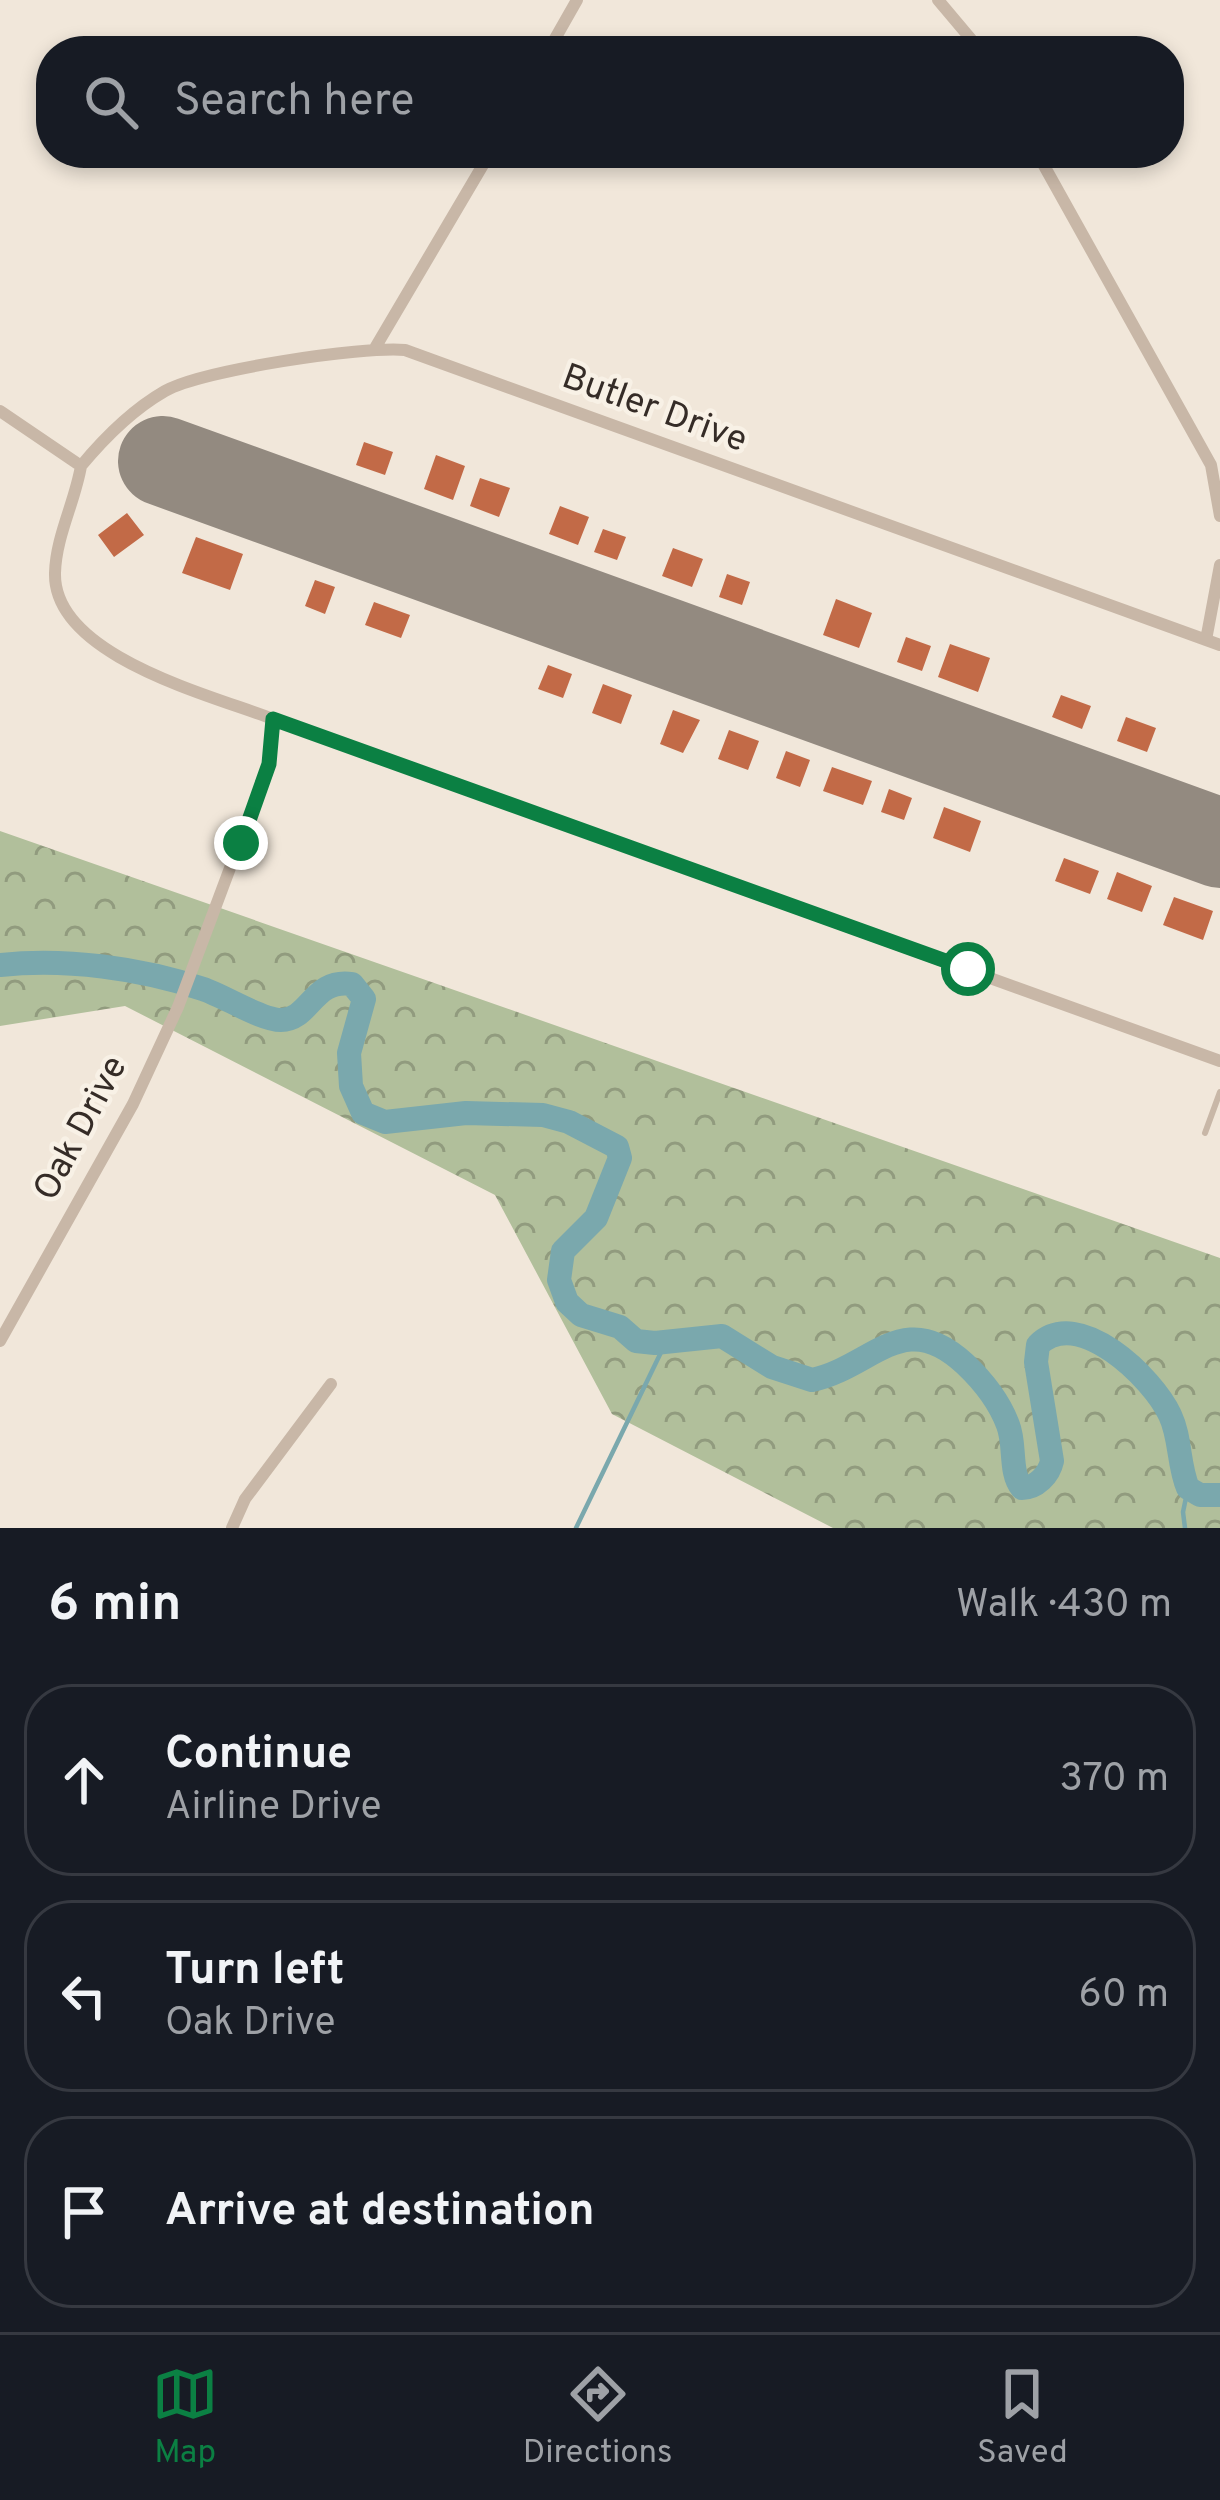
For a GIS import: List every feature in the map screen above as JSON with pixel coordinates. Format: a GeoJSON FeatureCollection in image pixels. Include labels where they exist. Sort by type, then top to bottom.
{"type":"FeatureCollection","features":[{"type":"Feature","properties":{"kind":"street"},"geometry":{"type":"LineString","coordinates":[[557,36],[577,0]]}},
{"type":"Feature","properties":{"kind":"street"},"geometry":{"type":"LineString","coordinates":[[938,0],[969,36]]}},
{"type":"Feature","properties":{"kind":"street"},"geometry":{"type":"LineString","coordinates":[[375,348],[481,168]]}},
{"type":"Feature","properties":{"kind":"street"},"geometry":{"type":"LineString","coordinates":[[1045,168],[1211,465],[1220,516]]}},
{"type":"Feature","properties":{"kind":"street","name":"Butler Drive"},"geometry":{"type":"LineString","coordinates":[[81,466],[129,416],[170,388],[240,370],[375,348],[406,350],[1213,643]]}},
{"type":"Feature","properties":{"kind":"street"},"geometry":{"type":"LineString","coordinates":[[0,411],[81,466],[61,534],[55,575],[58,599],[96,645],[273,719],[1220,1060]]}},
{"type":"Feature","properties":{"kind":"street"},"geometry":{"type":"LineString","coordinates":[[1213,643],[1220,565]]}},
{"type":"Feature","properties":{"kind":"street","name":"Oak Drive"},"geometry":{"type":"LineString","coordinates":[[0,1341],[133,1104],[178,1007],[269,764],[273,719]]}},
{"type":"Feature","properties":{"kind":"street"},"geometry":{"type":"LineString","coordinates":[[232,1528],[245,1498],[332,1384]]}},
{"type":"Feature","properties":{"kind":"lane"},"geometry":{"type":"LineString","coordinates":[[1205,1133],[1220,1092]]}},
{"type":"Feature","properties":{"kind":"green space"},"geometry":{"type":"Polygon","coordinates":[[[0,831],[1220,1258],[1220,1528],[833,1528],[612,1414],[495,1195],[125,1006],[0,1026],[0,831]]]}},
{"type":"Feature","properties":{"kind":"building"},"geometry":{"type":"Polygon","coordinates":[[[364,442],[393,452],[385,475],[356,465],[364,442]]]}},
{"type":"Feature","properties":{"kind":"building"},"geometry":{"type":"Polygon","coordinates":[[[436,455],[465,466],[453,500],[424,489],[436,455]]]}},
{"type":"Feature","properties":{"kind":"building"},"geometry":{"type":"Polygon","coordinates":[[[480,478],[510,488],[499,517],[470,506],[480,478]]]}},
{"type":"Feature","properties":{"kind":"building"},"geometry":{"type":"Polygon","coordinates":[[[560,506],[589,517],[578,545],[549,534],[560,506]]]}},
{"type":"Feature","properties":{"kind":"building"},"geometry":{"type":"Polygon","coordinates":[[[127,513],[144,535],[114,557],[98,535],[127,513]]]}},
{"type":"Feature","properties":{"kind":"building"},"geometry":{"type":"Polygon","coordinates":[[[603,529],[626,537],[617,560],[594,552],[603,529]]]}},
{"type":"Feature","properties":{"kind":"building"},"geometry":{"type":"Polygon","coordinates":[[[196,537],[243,554],[230,590],[182,573],[196,537]]]}},
{"type":"Feature","properties":{"kind":"building"},"geometry":{"type":"Polygon","coordinates":[[[673,548],[703,559],[692,587],[662,576],[673,548]]]}},
{"type":"Feature","properties":{"kind":"building"},"geometry":{"type":"Polygon","coordinates":[[[727,574],[750,582],[742,605],[719,597],[727,574]]]}},
{"type":"Feature","properties":{"kind":"building"},"geometry":{"type":"Polygon","coordinates":[[[315,580],[335,587],[325,614],[305,606],[315,580]]]}},
{"type":"Feature","properties":{"kind":"building"},"geometry":{"type":"Polygon","coordinates":[[[836,599],[872,613],[859,648],[823,635],[836,599]]]}},
{"type":"Feature","properties":{"kind":"building"},"geometry":{"type":"Polygon","coordinates":[[[374,602],[410,615],[401,638],[365,625],[374,602]]]}},
{"type":"Feature","properties":{"kind":"building"},"geometry":{"type":"Polygon","coordinates":[[[906,637],[931,646],[922,671],[897,662],[906,637]]]}},
{"type":"Feature","properties":{"kind":"building"},"geometry":{"type":"Polygon","coordinates":[[[950,644],[990,658],[978,692],[938,677],[950,644]]]}},
{"type":"Feature","properties":{"kind":"building"},"geometry":{"type":"Polygon","coordinates":[[[548,665],[572,674],[563,698],[538,689],[548,665]]]}},
{"type":"Feature","properties":{"kind":"building"},"geometry":{"type":"Polygon","coordinates":[[[603,684],[632,695],[621,724],[592,713],[603,684]]]}},
{"type":"Feature","properties":{"kind":"building"},"geometry":{"type":"Polygon","coordinates":[[[1061,695],[1091,706],[1082,729],[1052,717],[1061,695]]]}},
{"type":"Feature","properties":{"kind":"building"},"geometry":{"type":"Polygon","coordinates":[[[673,710],[700,720],[683,753],[660,744],[673,710]]]}},
{"type":"Feature","properties":{"kind":"building"},"geometry":{"type":"Polygon","coordinates":[[[1126,717],[1156,728],[1147,752],[1117,741],[1126,717]]]}},
{"type":"Feature","properties":{"kind":"building"},"geometry":{"type":"Polygon","coordinates":[[[729,730],[759,741],[748,770],[718,759],[729,730]]]}},
{"type":"Feature","properties":{"kind":"building"},"geometry":{"type":"Polygon","coordinates":[[[786,751],[810,760],[800,787],[776,778],[786,751]]]}},
{"type":"Feature","properties":{"kind":"building"},"geometry":{"type":"Polygon","coordinates":[[[832,767],[872,781],[863,805],[823,791],[832,767]]]}},
{"type":"Feature","properties":{"kind":"building"},"geometry":{"type":"Polygon","coordinates":[[[889,789],[912,798],[904,820],[881,812],[889,789]]]}},
{"type":"Feature","properties":{"kind":"building"},"geometry":{"type":"Polygon","coordinates":[[[944,807],[981,821],[970,852],[933,838],[944,807]]]}},
{"type":"Feature","properties":{"kind":"building"},"geometry":{"type":"Polygon","coordinates":[[[1064,858],[1099,871],[1090,894],[1055,881],[1064,858]]]}},
{"type":"Feature","properties":{"kind":"building"},"geometry":{"type":"Polygon","coordinates":[[[1117,872],[1152,886],[1142,912],[1107,899],[1117,872]]]}},
{"type":"Feature","properties":{"kind":"building"},"geometry":{"type":"Polygon","coordinates":[[[1174,897],[1213,911],[1203,940],[1163,925],[1174,897]]]}},
{"type":"Feature","properties":{"kind":"waterway"},"geometry":{"type":"LineString","coordinates":[[0,965],[77,964],[154,975],[281,1020],[299,1014],[329,987],[352,984],[364,999],[349,1053],[351,1086],[363,1113],[385,1122],[466,1113],[543,1115],[569,1122],[617,1147],[620,1158],[596,1218],[563,1251],[559,1280],[567,1302],[581,1315],[620,1327],[636,1341],[722,1336],[772,1367],[812,1380],[888,1345],[924,1340],[943,1348],[990,1392],[1010,1433],[1015,1474],[1022,1488],[1041,1480],[1052,1461],[1036,1362],[1038,1345],[1054,1335],[1073,1334],[1113,1351],[1148,1383],[1174,1424],[1188,1488],[1200,1495],[1220,1495]]}},
{"type":"Feature","properties":{"kind":"waterway"},"geometry":{"type":"LineString","coordinates":[[576,1528],[666,1342]]}},
{"type":"Feature","properties":{"kind":"waterway"},"geometry":{"type":"LineString","coordinates":[[1185,1528],[1188,1488]]}},
{"type":"Feature","properties":{"kind":"runway"},"geometry":{"type":"LineString","coordinates":[[163,461],[1220,843]]}},
{"type":"Feature","properties":{"kind":"route"},"geometry":{"type":"LineString","coordinates":[[241,843],[269,764],[273,719],[968,969]]}}]}
